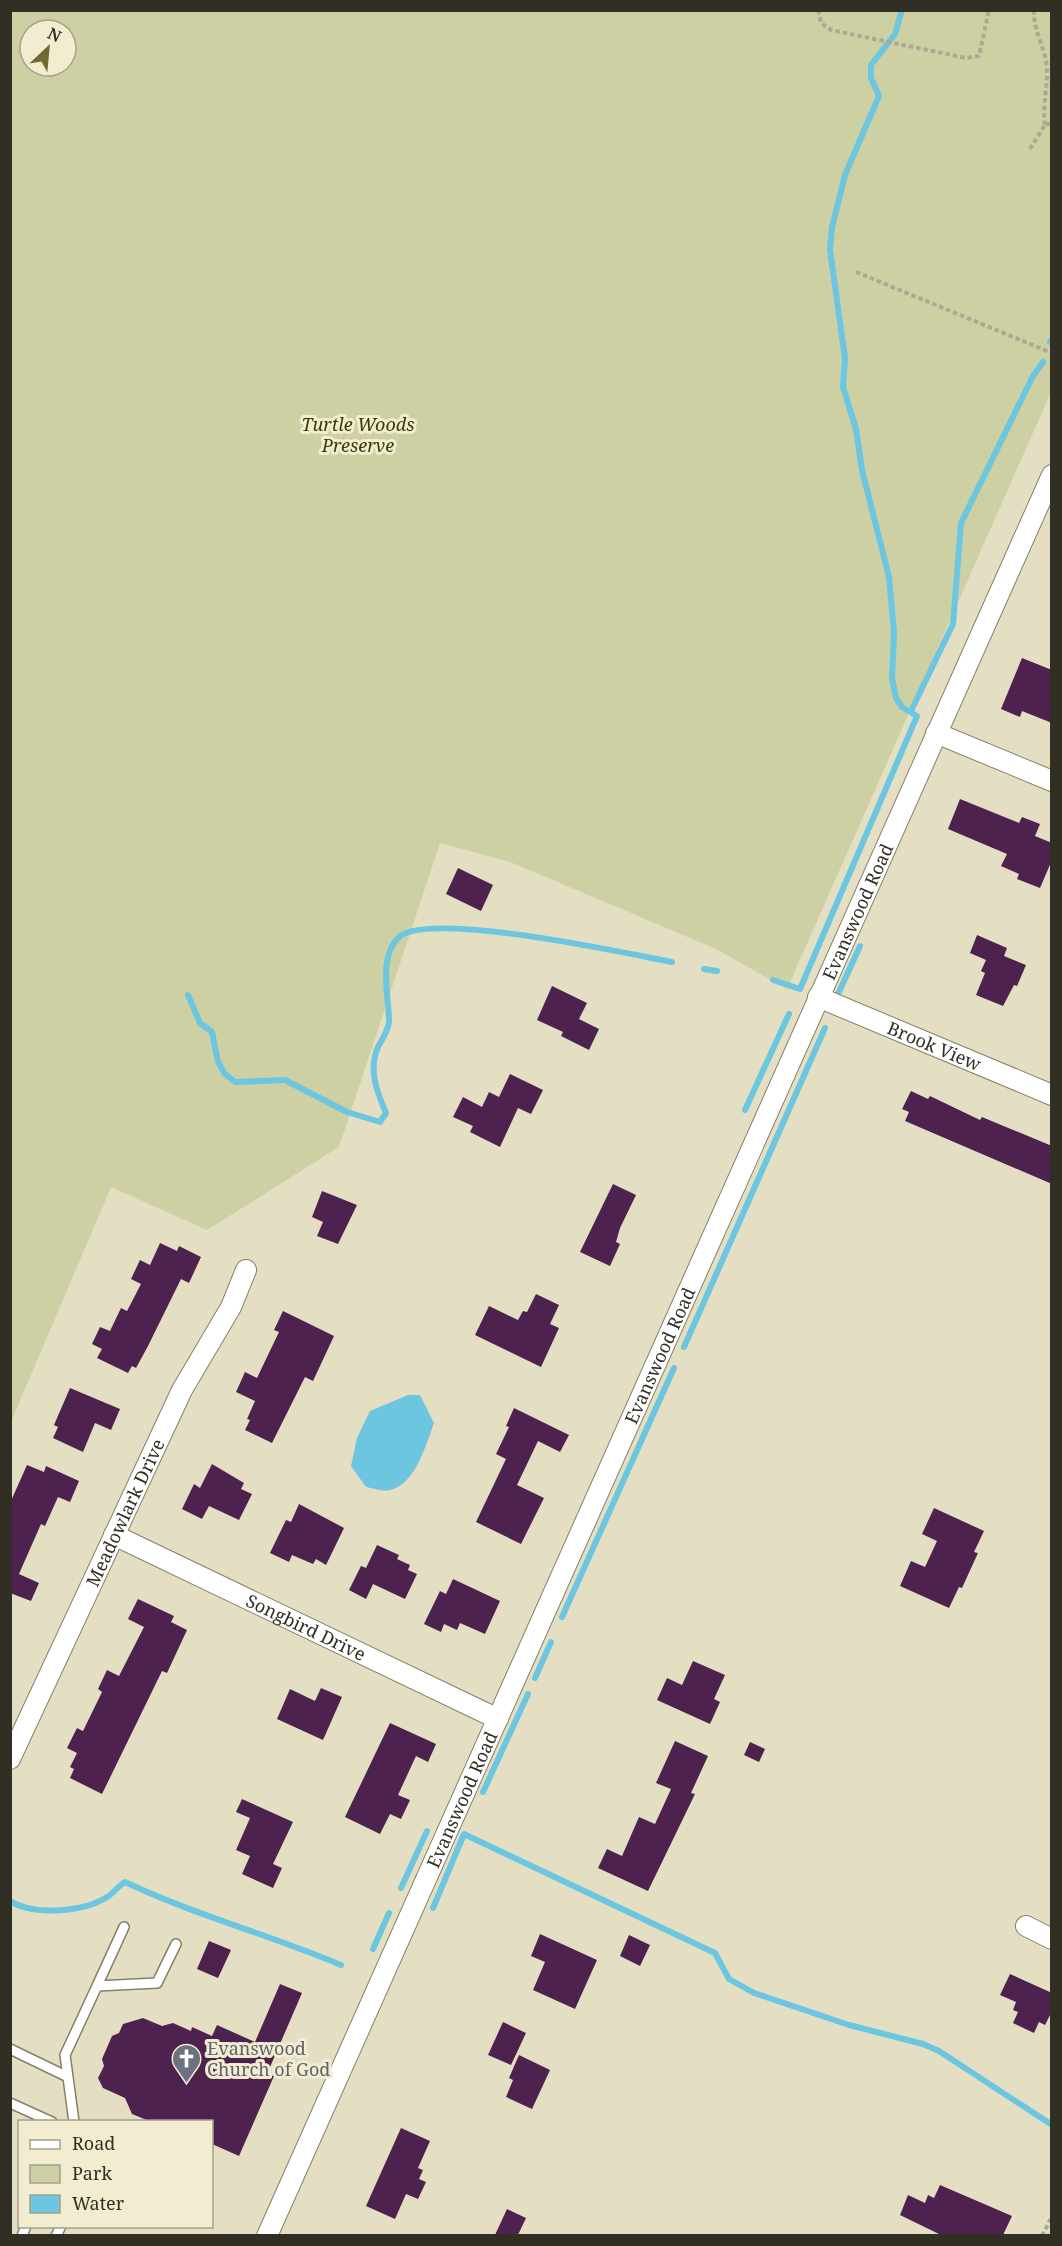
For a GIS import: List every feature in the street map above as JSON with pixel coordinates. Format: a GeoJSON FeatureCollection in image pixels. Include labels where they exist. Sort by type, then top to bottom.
{"type":"FeatureCollection","features":[{"type":"Feature","properties":{"kind":"street","name":"Evanswood Road"},"geometry":{"type":"LineString","coordinates":[[267,2235],[936,733],[1050,485]]}},
{"type":"Feature","properties":{"kind":"street"},"geometry":{"type":"LineString","coordinates":[[936,733],[1052,781]]}},
{"type":"Feature","properties":{"kind":"street","name":"Brook View"},"geometry":{"type":"LineString","coordinates":[[818,997],[1052,1095]]}},
{"type":"Feature","properties":{"kind":"street","name":"Meadowlark Drive"},"geometry":{"type":"LineString","coordinates":[[10,1759],[182,1390],[231,1307],[246,1270]]}},
{"type":"Feature","properties":{"kind":"street","name":"Songbird Drive"},"geometry":{"type":"LineString","coordinates":[[114,1535],[498,1719]]}},
{"type":"Feature","properties":{"kind":"street"},"geometry":{"type":"LineString","coordinates":[[1026,1926],[1052,1939]]}},
{"type":"Feature","properties":{"kind":"lane"},"geometry":{"type":"LineString","coordinates":[[74,2120],[65,2055],[124,1927]]}},
{"type":"Feature","properties":{"kind":"lane"},"geometry":{"type":"LineString","coordinates":[[97,1986],[157,1983],[176,1944]]}},
{"type":"Feature","properties":{"kind":"lane"},"geometry":{"type":"LineString","coordinates":[[10,2049],[68,2077]]}},
{"type":"Feature","properties":{"kind":"lane"},"geometry":{"type":"LineString","coordinates":[[10,2103],[50,2120]]}},
{"type":"Feature","properties":{"kind":"path"},"geometry":{"type":"LineString","coordinates":[[818,10],[821,23],[831,30],[966,58],[979,56],[989,10]]}},
{"type":"Feature","properties":{"kind":"path"},"geometry":{"type":"LineString","coordinates":[[1030,149],[1045,125],[1043,111],[1047,94],[1047,64],[1034,22],[1034,10]]}},
{"type":"Feature","properties":{"kind":"path"},"geometry":{"type":"LineString","coordinates":[[1045,125],[1052,123]]}},
{"type":"Feature","properties":{"kind":"path"},"geometry":{"type":"LineString","coordinates":[[856,272],[1052,353]]}},
{"type":"Feature","properties":{"kind":"path"},"geometry":{"type":"LineString","coordinates":[[1042,2235],[1052,2216]]}},
{"type":"Feature","properties":{"kind":"green space","name":"Turtle Woods Preserve"},"geometry":{"type":"Polygon","coordinates":[[[11,10],[1051,11],[1051,392],[787,989],[716,949],[560,883],[510,862],[440,843],[339,1147],[207,1230],[111,1187],[11,1422],[11,10]]]}},
{"type":"Feature","properties":{"kind":"water"},"geometry":{"type":"Polygon","coordinates":[[[408,1395],[420,1395],[434,1423],[419,1462],[407,1480],[399,1486],[388,1490],[366,1487],[351,1466],[357,1438],[370,1411],[408,1395]]]}},
{"type":"Feature","properties":{"kind":"building"},"geometry":{"type":"Polygon","coordinates":[[[1022,658],[1052,670],[1052,723],[1022,711],[1020,717],[1001,709],[1022,658]]]}},
{"type":"Feature","properties":{"kind":"building"},"geometry":{"type":"Polygon","coordinates":[[[960,799],[1019,823],[1022,817],[1040,824],[1035,836],[1052,843],[1052,860],[1040,888],[1017,879],[1019,874],[1001,866],[1007,854],[948,829],[960,799]]]}},
{"type":"Feature","properties":{"kind":"building"},"geometry":{"type":"Polygon","coordinates":[[[458,868],[493,885],[481,911],[446,894],[458,868]]]}},
{"type":"Feature","properties":{"kind":"building"},"geometry":{"type":"Polygon","coordinates":[[[977,935],[1007,948],[1004,956],[1026,965],[1017,986],[1014,985],[1003,1006],[976,995],[985,973],[981,971],[986,960],[970,953],[977,935]]]}},
{"type":"Feature","properties":{"kind":"building"},"geometry":{"type":"Polygon","coordinates":[[[552,986],[587,1003],[579,1019],[599,1029],[589,1050],[561,1036],[563,1032],[537,1020],[552,986]]]}},
{"type":"Feature","properties":{"kind":"building"},"geometry":{"type":"Polygon","coordinates":[[[510,1074],[543,1090],[531,1114],[518,1108],[500,1147],[470,1132],[473,1126],[453,1117],[463,1097],[482,1107],[489,1092],[499,1097],[510,1074]]]}},
{"type":"Feature","properties":{"kind":"building"},"geometry":{"type":"Polygon","coordinates":[[[911,1091],[928,1099],[930,1096],[980,1120],[982,1117],[1052,1146],[1052,1184],[905,1121],[909,1112],[902,1109],[911,1091]]]}},
{"type":"Feature","properties":{"kind":"building"},"geometry":{"type":"Polygon","coordinates":[[[613,1184],[636,1195],[620,1228],[616,1242],[620,1244],[610,1266],[580,1252],[613,1184]]]}},
{"type":"Feature","properties":{"kind":"building"},"geometry":{"type":"Polygon","coordinates":[[[322,1191],[357,1205],[338,1244],[317,1236],[323,1222],[312,1217],[322,1191]]]}},
{"type":"Feature","properties":{"kind":"building"},"geometry":{"type":"Polygon","coordinates":[[[160,1243],[177,1251],[179,1246],[201,1257],[189,1283],[181,1279],[136,1368],[132,1366],[128,1373],[97,1358],[102,1349],[92,1344],[100,1327],[110,1331],[121,1308],[127,1311],[141,1284],[131,1279],[140,1260],[150,1265],[160,1243]]]}},
{"type":"Feature","properties":{"kind":"building"},"geometry":{"type":"Polygon","coordinates":[[[536,1294],[559,1305],[550,1324],[559,1328],[541,1367],[475,1335],[489,1306],[518,1320],[523,1311],[527,1312],[536,1294]]]}},
{"type":"Feature","properties":{"kind":"building"},"geometry":{"type":"Polygon","coordinates":[[[283,1311],[334,1336],[313,1381],[305,1377],[272,1443],[245,1430],[255,1401],[236,1392],[245,1372],[257,1378],[279,1332],[274,1330],[283,1311]]]}},
{"type":"Feature","properties":{"kind":"building"},"geometry":{"type":"Polygon","coordinates":[[[70,1388],[120,1409],[111,1430],[95,1423],[83,1452],[53,1438],[58,1427],[54,1425],[70,1388]]]}},
{"type":"Feature","properties":{"kind":"building"},"geometry":{"type":"Polygon","coordinates":[[[514,1408],[569,1435],[560,1452],[538,1441],[517,1485],[544,1498],[521,1544],[476,1522],[506,1459],[496,1454],[509,1427],[506,1426],[514,1408]]]}},
{"type":"Feature","properties":{"kind":"building"},"geometry":{"type":"Polygon","coordinates":[[[212,1464],[244,1483],[241,1489],[252,1494],[239,1520],[209,1506],[202,1519],[182,1509],[194,1484],[200,1488],[212,1464]]]}},
{"type":"Feature","properties":{"kind":"building"},"geometry":{"type":"Polygon","coordinates":[[[27,1465],[44,1472],[46,1466],[79,1481],[70,1502],[58,1497],[45,1526],[41,1524],[19,1574],[39,1583],[31,1601],[10,1593],[10,1503],[27,1465]]]}},
{"type":"Feature","properties":{"kind":"building"},"geometry":{"type":"Polygon","coordinates":[[[299,1504],[344,1528],[326,1565],[316,1559],[313,1564],[292,1555],[289,1562],[270,1553],[286,1520],[291,1522],[299,1504]]]}},
{"type":"Feature","properties":{"kind":"building"},"geometry":{"type":"Polygon","coordinates":[[[934,1508],[984,1531],[974,1552],[978,1553],[962,1588],[959,1587],[949,1608],[900,1586],[911,1561],[925,1567],[937,1541],[922,1534],[934,1508]]]}},
{"type":"Feature","properties":{"kind":"building"},"geometry":{"type":"Polygon","coordinates":[[[377,1545],[399,1555],[397,1559],[410,1565],[408,1570],[417,1574],[405,1599],[373,1584],[366,1599],[349,1590],[361,1566],[366,1568],[377,1545]]]}},
{"type":"Feature","properties":{"kind":"building"},"geometry":{"type":"Polygon","coordinates":[[[453,1579],[500,1601],[485,1634],[460,1623],[457,1630],[444,1624],[441,1632],[424,1624],[440,1591],[446,1594],[453,1579]]]}},
{"type":"Feature","properties":{"kind":"building"},"geometry":{"type":"Polygon","coordinates":[[[138,1599],[174,1616],[171,1622],[187,1630],[167,1673],[162,1671],[102,1794],[70,1778],[74,1769],[70,1767],[77,1753],[67,1748],[77,1728],[83,1731],[102,1692],[98,1689],[107,1670],[119,1676],[144,1627],[128,1619],[138,1599]]]}},
{"type":"Feature","properties":{"kind":"building"},"geometry":{"type":"Polygon","coordinates":[[[693,1661],[725,1675],[714,1699],[720,1702],[710,1724],[657,1700],[667,1678],[682,1685],[693,1661]]]}},
{"type":"Feature","properties":{"kind":"building"},"geometry":{"type":"Polygon","coordinates":[[[321,1688],[342,1697],[323,1740],[277,1719],[290,1689],[315,1701],[321,1688]]]}},
{"type":"Feature","properties":{"kind":"building"},"geometry":{"type":"Polygon","coordinates":[[[390,1723],[436,1744],[428,1762],[416,1756],[398,1795],[410,1800],[401,1819],[390,1814],[380,1834],[345,1817],[390,1723]]]}},
{"type":"Feature","properties":{"kind":"building"},"geometry":{"type":"Polygon","coordinates":[[[675,1741],[708,1756],[691,1793],[695,1794],[648,1891],[598,1868],[607,1849],[622,1856],[639,1817],[655,1824],[671,1789],[656,1783],[675,1741]]]}},
{"type":"Feature","properties":{"kind":"building"},"geometry":{"type":"Polygon","coordinates":[[[750,1742],[765,1749],[759,1762],[744,1755],[750,1742]]]}},
{"type":"Feature","properties":{"kind":"building"},"geometry":{"type":"Polygon","coordinates":[[[242,1799],[293,1822],[273,1864],[282,1868],[273,1888],[242,1874],[250,1856],[236,1850],[250,1818],[236,1812],[242,1799]]]}},
{"type":"Feature","properties":{"kind":"building"},"geometry":{"type":"Polygon","coordinates":[[[540,1934],[597,1960],[575,2009],[533,1990],[545,1962],[531,1956],[540,1934]]]}},
{"type":"Feature","properties":{"kind":"building"},"geometry":{"type":"Polygon","coordinates":[[[629,1935],[650,1945],[640,1966],[620,1956],[629,1935]]]}},
{"type":"Feature","properties":{"kind":"building"},"geometry":{"type":"Polygon","coordinates":[[[209,1941],[231,1950],[218,1978],[197,1969],[209,1941]]]}},
{"type":"Feature","properties":{"kind":"building"},"geometry":{"type":"Polygon","coordinates":[[[1010,1974],[1052,1993],[1052,2011],[1045,2025],[1039,2022],[1034,2033],[1013,2023],[1018,2012],[1013,2010],[1016,2002],[1000,1995],[1010,1974]]]}},
{"type":"Feature","properties":{"kind":"building","name":"Evanswood Church of God"},"geometry":{"type":"Polygon","coordinates":[[[280,1984],[302,1993],[267,2074],[274,2076],[239,2156],[213,2144],[213,2120],[147,2120],[132,2114],[125,2098],[103,2088],[98,2078],[104,2066],[102,2059],[112,2036],[119,2033],[123,2024],[143,2018],[162,2026],[173,2023],[191,2031],[192,2027],[212,2036],[217,2025],[255,2042],[280,1984]]]}},
{"type":"Feature","properties":{"kind":"building"},"geometry":{"type":"Polygon","coordinates":[[[503,2022],[526,2033],[511,2065],[488,2055],[503,2022]]]}},
{"type":"Feature","properties":{"kind":"building"},"geometry":{"type":"Polygon","coordinates":[[[519,2055],[550,2070],[532,2109],[506,2097],[513,2080],[509,2078],[519,2055]]]}},
{"type":"Feature","properties":{"kind":"building"},"geometry":{"type":"Polygon","coordinates":[[[401,2128],[430,2141],[418,2168],[423,2170],[419,2179],[426,2182],[418,2199],[406,2194],[395,2219],[366,2206],[401,2128]]]}},
{"type":"Feature","properties":{"kind":"building"},"geometry":{"type":"Polygon","coordinates":[[[940,2185],[1012,2216],[1003,2235],[941,2235],[900,2215],[908,2195],[925,2203],[928,2195],[934,2198],[940,2185]]]}},
{"type":"Feature","properties":{"kind":"building"},"geometry":{"type":"Polygon","coordinates":[[[507,2209],[526,2218],[518,2235],[495,2235],[507,2209]]]}},
{"type":"Feature","properties":{"kind":"waterway"},"geometry":{"type":"LineString","coordinates":[[773,980],[800,989],[917,716],[902,707],[896,698],[892,678],[894,632],[889,577],[862,470],[856,429],[843,387],[845,358],[830,250],[832,227],[845,175],[879,96],[871,78],[871,65],[895,34],[902,10]]}},
{"type":"Feature","properties":{"kind":"waterway"},"geometry":{"type":"LineString","coordinates":[[911,711],[953,624],[961,523],[1033,376],[1043,362]]}},
{"type":"Feature","properties":{"kind":"waterway"},"geometry":{"type":"LineString","coordinates":[[188,995],[200,1023],[212,1032],[218,1062],[225,1074],[235,1082],[285,1080],[347,1112],[380,1122],[386,1113],[377,1089],[374,1064],[378,1047],[389,1022],[386,967],[388,956],[398,938],[416,930],[446,928],[485,931],[574,943],[672,962]]}},
{"type":"Feature","properties":{"kind":"waterway"},"geometry":{"type":"LineString","coordinates":[[839,992],[860,946]]}},
{"type":"Feature","properties":{"kind":"waterway"},"geometry":{"type":"LineString","coordinates":[[704,969],[717,971]]}},
{"type":"Feature","properties":{"kind":"waterway"},"geometry":{"type":"LineString","coordinates":[[745,1110],[789,1014]]}},
{"type":"Feature","properties":{"kind":"waterway"},"geometry":{"type":"LineString","coordinates":[[684,1347],[825,1028]]}},
{"type":"Feature","properties":{"kind":"waterway"},"geometry":{"type":"LineString","coordinates":[[562,1617],[674,1368]]}},
{"type":"Feature","properties":{"kind":"waterway"},"geometry":{"type":"LineString","coordinates":[[535,1678],[551,1642]]}},
{"type":"Feature","properties":{"kind":"waterway"},"geometry":{"type":"LineString","coordinates":[[483,1792],[528,1694]]}},
{"type":"Feature","properties":{"kind":"waterway"},"geometry":{"type":"LineString","coordinates":[[401,1888],[427,1831]]}},
{"type":"Feature","properties":{"kind":"waterway"},"geometry":{"type":"LineString","coordinates":[[433,1908],[464,1834],[715,1953],[729,1979],[754,1993],[849,2025],[923,2044],[939,2051],[1052,2125]]}},
{"type":"Feature","properties":{"kind":"waterway"},"geometry":{"type":"LineString","coordinates":[[10,1901],[32,1909],[72,1909],[97,1902],[125,1882],[178,1905],[341,1965]]}},
{"type":"Feature","properties":{"kind":"waterway"},"geometry":{"type":"LineString","coordinates":[[373,1949],[389,1913]]}},
{"type":"Feature","properties":{"kind":"place","name":"Evanswood Church of God"},"geometry":{"type":"Point","coordinates":[186,2084]}}]}
